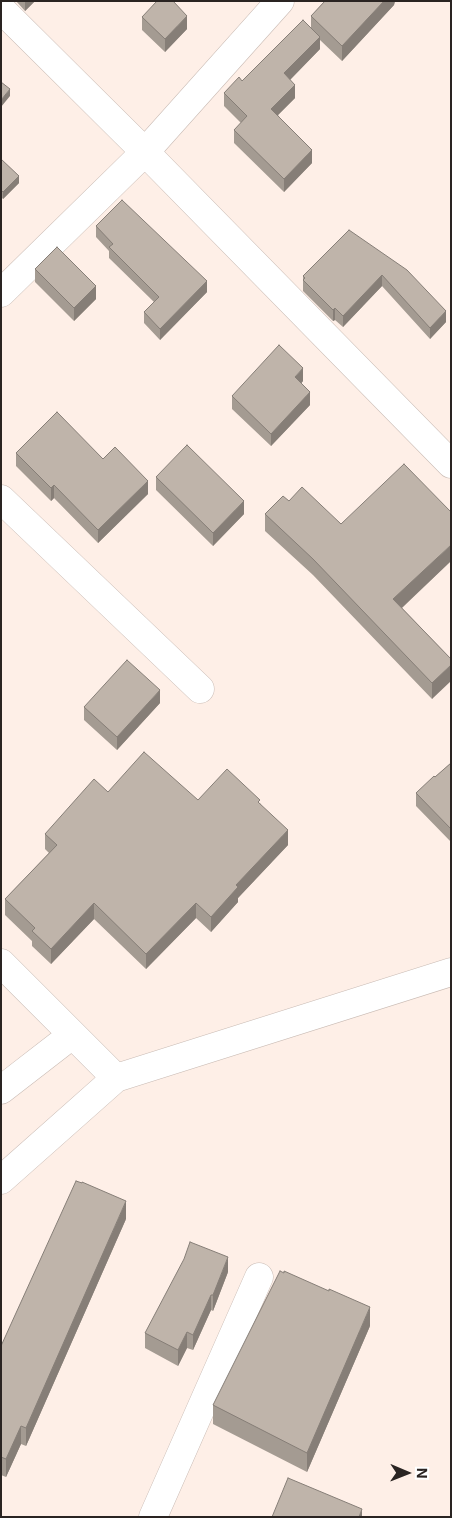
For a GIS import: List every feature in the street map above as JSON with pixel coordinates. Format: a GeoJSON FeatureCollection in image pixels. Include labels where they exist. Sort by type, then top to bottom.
{"type":"FeatureCollection","features":[{"type":"Feature","properties":{"kind":"street"},"geometry":{"type":"LineString","coordinates":[[1,293],[145,152],[280,1]]}},
{"type":"Feature","properties":{"kind":"street"},"geometry":{"type":"LineString","coordinates":[[1,9],[145,152],[451,464]]}},
{"type":"Feature","properties":{"kind":"street"},"geometry":{"type":"LineString","coordinates":[[1,499],[200,689]]}},
{"type":"Feature","properties":{"kind":"street"},"geometry":{"type":"LineString","coordinates":[[1,964],[116,1078]]}},
{"type":"Feature","properties":{"kind":"street"},"geometry":{"type":"LineString","coordinates":[[1,1180],[116,1078],[451,972]]}},
{"type":"Feature","properties":{"kind":"street"},"geometry":{"type":"LineString","coordinates":[[1,1090],[72,1035]]}},
{"type":"Feature","properties":{"kind":"street"},"geometry":{"type":"LineString","coordinates":[[153,1517],[258,1277]]}},
{"type":"Feature","properties":{"kind":"building"},"geometry":{"type":"Polygon","coordinates":[[[157,1],[173,1],[187,16],[165,39],[142,17],[157,1]]]}},
{"type":"Feature","properties":{"kind":"building"},"geometry":{"type":"Polygon","coordinates":[[[325,1],[384,1],[342,46],[311,16],[325,1]]]}},
{"type":"Feature","properties":{"kind":"building"},"geometry":{"type":"Polygon","coordinates":[[[303,20],[320,37],[284,73],[295,85],[271,109],[312,150],[284,179],[234,130],[247,116],[224,93],[239,77],[242,81],[303,20]]]}},
{"type":"Feature","properties":{"kind":"building"},"geometry":{"type":"Polygon","coordinates":[[[1,82],[10,89],[1,100],[1,82]]]}},
{"type":"Feature","properties":{"kind":"building"},"geometry":{"type":"Polygon","coordinates":[[[1,159],[19,176],[3,192],[1,190],[1,159]]]}},
{"type":"Feature","properties":{"kind":"building"},"geometry":{"type":"Polygon","coordinates":[[[122,200],[207,281],[160,329],[144,312],[159,297],[109,247],[113,244],[96,226],[122,200]]]}},
{"type":"Feature","properties":{"kind":"building"},"geometry":{"type":"Polygon","coordinates":[[[349,230],[407,270],[446,311],[430,328],[382,275],[343,316],[335,308],[333,310],[303,280],[305,278],[303,276],[349,230]]]}},
{"type":"Feature","properties":{"kind":"building"},"geometry":{"type":"Polygon","coordinates":[[[57,247],[96,286],[74,308],[35,269],[57,247]]]}},
{"type":"Feature","properties":{"kind":"building"},"geometry":{"type":"Polygon","coordinates":[[[279,345],[303,368],[295,377],[310,392],[271,434],[232,396],[279,345]]]}},
{"type":"Feature","properties":{"kind":"building"},"geometry":{"type":"Polygon","coordinates":[[[57,412],[103,459],[115,447],[148,481],[98,530],[54,485],[51,488],[16,453],[57,412]]]}},
{"type":"Feature","properties":{"kind":"building"},"geometry":{"type":"Polygon","coordinates":[[[187,445],[244,501],[213,533],[156,477],[187,445]]]}},
{"type":"Feature","properties":{"kind":"building"},"geometry":{"type":"Polygon","coordinates":[[[404,464],[451,512],[451,545],[393,599],[451,659],[451,665],[432,683],[313,559],[265,514],[283,496],[289,501],[302,487],[341,524],[404,464]]]}},
{"type":"Feature","properties":{"kind":"building"},"geometry":{"type":"Polygon","coordinates":[[[127,660],[160,690],[117,737],[84,707],[127,660]]]}},
{"type":"Feature","properties":{"kind":"building"},"geometry":{"type":"Polygon","coordinates":[[[144,752],[198,800],[227,769],[288,830],[236,885],[238,887],[211,917],[196,903],[146,954],[94,903],[51,949],[32,931],[35,928],[5,899],[57,845],[45,834],[94,779],[108,792],[144,752]]]}},
{"type":"Feature","properties":{"kind":"building"},"geometry":{"type":"Polygon","coordinates":[[[451,763],[451,829],[416,793],[451,763]]]}},
{"type":"Feature","properties":{"kind":"building"},"geometry":{"type":"Polygon","coordinates":[[[76,1181],[126,1201],[26,1428],[21,1426],[6,1459],[1,1457],[1,1346],[76,1181]]]}},
{"type":"Feature","properties":{"kind":"building"},"geometry":{"type":"Polygon","coordinates":[[[190,1242],[228,1257],[213,1295],[211,1295],[193,1335],[187,1332],[178,1350],[145,1333],[184,1259],[190,1242]]]}},
{"type":"Feature","properties":{"kind":"building"},"geometry":{"type":"Polygon","coordinates":[[[280,1271],[370,1307],[307,1453],[213,1405],[280,1271]]]}},
{"type":"Feature","properties":{"kind":"building"},"geometry":{"type":"Polygon","coordinates":[[[288,1478],[362,1509],[359,1517],[272,1517],[288,1478]]]}}]}
